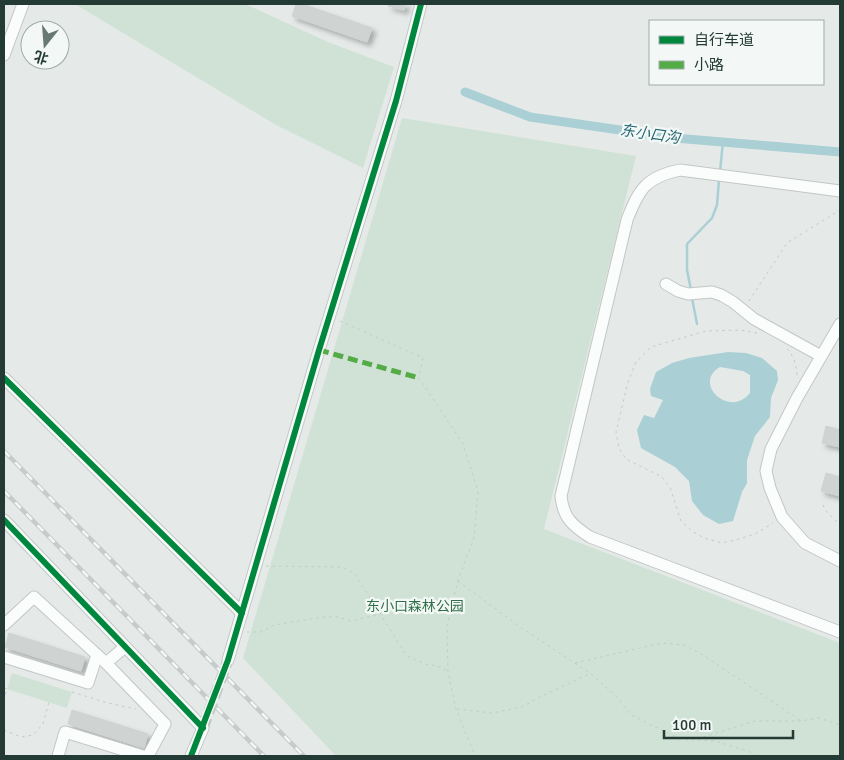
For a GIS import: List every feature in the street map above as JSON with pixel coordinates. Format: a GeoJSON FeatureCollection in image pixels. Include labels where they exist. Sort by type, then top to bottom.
{"type":"FeatureCollection","features":[{"type":"Feature","properties":{"kind":"street"},"geometry":{"type":"LineString","coordinates":[[4,55],[23,4]]}},
{"type":"Feature","properties":{"kind":"street"},"geometry":{"type":"LineString","coordinates":[[228,660],[329,317],[396,101],[421,4]]}},
{"type":"Feature","properties":{"kind":"street"},"geometry":{"type":"LineString","coordinates":[[840,191],[680,170],[663,173],[650,181],[633,205],[627,220],[561,496],[562,508],[568,520],[590,537],[840,632]]}},
{"type":"Feature","properties":{"kind":"street"},"geometry":{"type":"LineString","coordinates":[[666,284],[678,291],[692,294],[712,292],[721,295],[754,319],[821,356]]}},
{"type":"Feature","properties":{"kind":"street"},"geometry":{"type":"LineString","coordinates":[[840,324],[796,398],[771,449],[766,472],[770,488],[782,517],[805,543],[840,562]]}},
{"type":"Feature","properties":{"kind":"street"},"geometry":{"type":"LineString","coordinates":[[4,378],[242,613]]}},
{"type":"Feature","properties":{"kind":"street"},"geometry":{"type":"LineString","coordinates":[[4,520],[203,728],[192,756]]}},
{"type":"Feature","properties":{"kind":"street"},"geometry":{"type":"LineString","coordinates":[[4,625],[34,597],[97,654],[165,724],[148,756]]}},
{"type":"Feature","properties":{"kind":"street"},"geometry":{"type":"LineString","coordinates":[[106,663],[125,646]]}},
{"type":"Feature","properties":{"kind":"street"},"geometry":{"type":"LineString","coordinates":[[4,657],[88,683],[97,654]]}},
{"type":"Feature","properties":{"kind":"street"},"geometry":{"type":"LineString","coordinates":[[58,756],[65,732],[143,756]]}},
{"type":"Feature","properties":{"kind":"path"},"geometry":{"type":"LineString","coordinates":[[743,310],[787,243],[840,210]]}},
{"type":"Feature","properties":{"kind":"path"},"geometry":{"type":"LineString","coordinates":[[329,317],[423,358],[419,378],[463,444],[478,491],[474,538],[458,580],[447,626],[448,672],[456,709],[475,756]]}},
{"type":"Feature","properties":{"kind":"path"},"geometry":{"type":"LineString","coordinates":[[757,333],[740,330],[706,331],[652,347],[636,362],[628,382],[616,432],[618,448],[626,459],[662,477],[670,487],[681,521],[692,531],[704,538],[722,543],[739,539],[755,534],[782,517]]}},
{"type":"Feature","properties":{"kind":"path"},"geometry":{"type":"LineString","coordinates":[[783,346],[790,352],[797,370],[797,379]]}},
{"type":"Feature","properties":{"kind":"path"},"geometry":{"type":"LineString","coordinates":[[823,505],[824,510],[840,525]]}},
{"type":"Feature","properties":{"kind":"path"},"geometry":{"type":"LineString","coordinates":[[256,567],[307,565],[342,567],[355,574],[407,656],[425,664],[438,666],[448,672]]}},
{"type":"Feature","properties":{"kind":"path"},"geometry":{"type":"LineString","coordinates":[[458,580],[520,627],[590,673],[615,695],[632,715],[680,738],[715,741],[748,751],[756,756]]}},
{"type":"Feature","properties":{"kind":"path"},"geometry":{"type":"LineString","coordinates":[[236,632],[261,632],[274,624],[324,617],[339,617],[350,621],[381,614]]}},
{"type":"Feature","properties":{"kind":"path"},"geometry":{"type":"LineString","coordinates":[[574,663],[662,643],[684,645],[703,655],[801,721]]}},
{"type":"Feature","properties":{"kind":"path"},"geometry":{"type":"LineString","coordinates":[[456,709],[492,713],[522,707],[590,673]]}},
{"type":"Feature","properties":{"kind":"path"},"geometry":{"type":"LineString","coordinates":[[4,688],[7,689],[4,697]]}},
{"type":"Feature","properties":{"kind":"path"},"geometry":{"type":"LineString","coordinates":[[72,692],[137,710],[145,703]]}},
{"type":"Feature","properties":{"kind":"path"},"geometry":{"type":"LineString","coordinates":[[4,730],[22,737],[33,735],[43,724],[50,702]]}},
{"type":"Feature","properties":{"kind":"path"},"geometry":{"type":"LineString","coordinates":[[696,740],[728,728],[755,721],[801,721],[819,718],[840,725]]}},
{"type":"Feature","properties":{"kind":"green space"},"geometry":{"type":"Polygon","coordinates":[[[75,4],[245,4],[328,42],[394,67],[363,168],[276,125],[75,4]]]}},
{"type":"Feature","properties":{"kind":"green space","name":"东小口森林公园"},"geometry":{"type":"Polygon","coordinates":[[[402,118],[636,156],[544,529],[840,643],[840,756],[336,756],[243,658],[402,118]]]}},
{"type":"Feature","properties":{"kind":"green space"},"geometry":{"type":"Polygon","coordinates":[[[12,673],[72,692],[67,708],[7,689],[12,673]]]}},
{"type":"Feature","properties":{"kind":"water"},"geometry":{"type":"Polygon","coordinates":[[[728,352],[746,353],[762,358],[777,371],[778,380],[771,398],[770,417],[755,436],[747,460],[747,483],[742,492],[733,521],[719,524],[703,515],[692,501],[689,481],[675,467],[641,448],[637,430],[644,415],[654,418],[663,400],[651,396],[650,389],[656,372],[672,363],[689,358],[728,352]],[[720,367],[712,374],[710,381],[712,389],[717,396],[733,402],[742,400],[750,393],[750,375],[743,371],[720,367]]]}},
{"type":"Feature","properties":{"kind":"building"},"geometry":{"type":"Polygon","coordinates":[[[296,4],[302,4],[372,28],[367,42],[292,16],[296,4]]]}},
{"type":"Feature","properties":{"kind":"building"},"geometry":{"type":"Polygon","coordinates":[[[389,4],[406,4],[404,10],[388,6],[389,4]]]}},
{"type":"Feature","properties":{"kind":"building"},"geometry":{"type":"Polygon","coordinates":[[[826,426],[840,430],[840,447],[822,443],[826,426]]]}},
{"type":"Feature","properties":{"kind":"building"},"geometry":{"type":"Polygon","coordinates":[[[826,473],[840,477],[840,496],[821,491],[826,473]]]}},
{"type":"Feature","properties":{"kind":"building"},"geometry":{"type":"Polygon","coordinates":[[[9,633],[85,657],[81,671],[5,647],[9,633]]]}},
{"type":"Feature","properties":{"kind":"building"},"geometry":{"type":"Polygon","coordinates":[[[72,710],[148,734],[144,748],[68,724],[72,710]]]}},
{"type":"Feature","properties":{"kind":"waterway","name":"东小口沟"},"geometry":{"type":"LineString","coordinates":[[465,92],[530,117],[675,138],[840,152]]}},
{"type":"Feature","properties":{"kind":"waterway"},"geometry":{"type":"LineString","coordinates":[[720,172],[723,141]]}},
{"type":"Feature","properties":{"kind":"waterway"},"geometry":{"type":"LineString","coordinates":[[691,290],[687,270],[687,244],[712,218],[717,205],[719,180]]}},
{"type":"Feature","properties":{"kind":"waterway"},"geometry":{"type":"LineString","coordinates":[[692,298],[697,324]]}},
{"type":"Feature","properties":{"kind":"tunnel"},"geometry":{"type":"LineString","coordinates":[[203,728],[228,660]]}},
{"type":"Feature","properties":{"kind":"railway"},"geometry":{"type":"LineString","coordinates":[[4,451],[304,756]]}},
{"type":"Feature","properties":{"kind":"railway"},"geometry":{"type":"LineString","coordinates":[[4,491],[264,756]]}},
{"type":"Feature","properties":{"kind":"marked path"},"geometry":{"type":"LineString","coordinates":[[319,350],[419,378]]}},
{"type":"Feature","properties":{"kind":"cycle path"},"geometry":{"type":"LineString","coordinates":[[191,756],[228,660],[319,350],[396,101],[421,4]]}},
{"type":"Feature","properties":{"kind":"cycle path"},"geometry":{"type":"LineString","coordinates":[[4,378],[242,613]]}},
{"type":"Feature","properties":{"kind":"cycle path"},"geometry":{"type":"LineString","coordinates":[[4,520],[203,728]]}}]}
